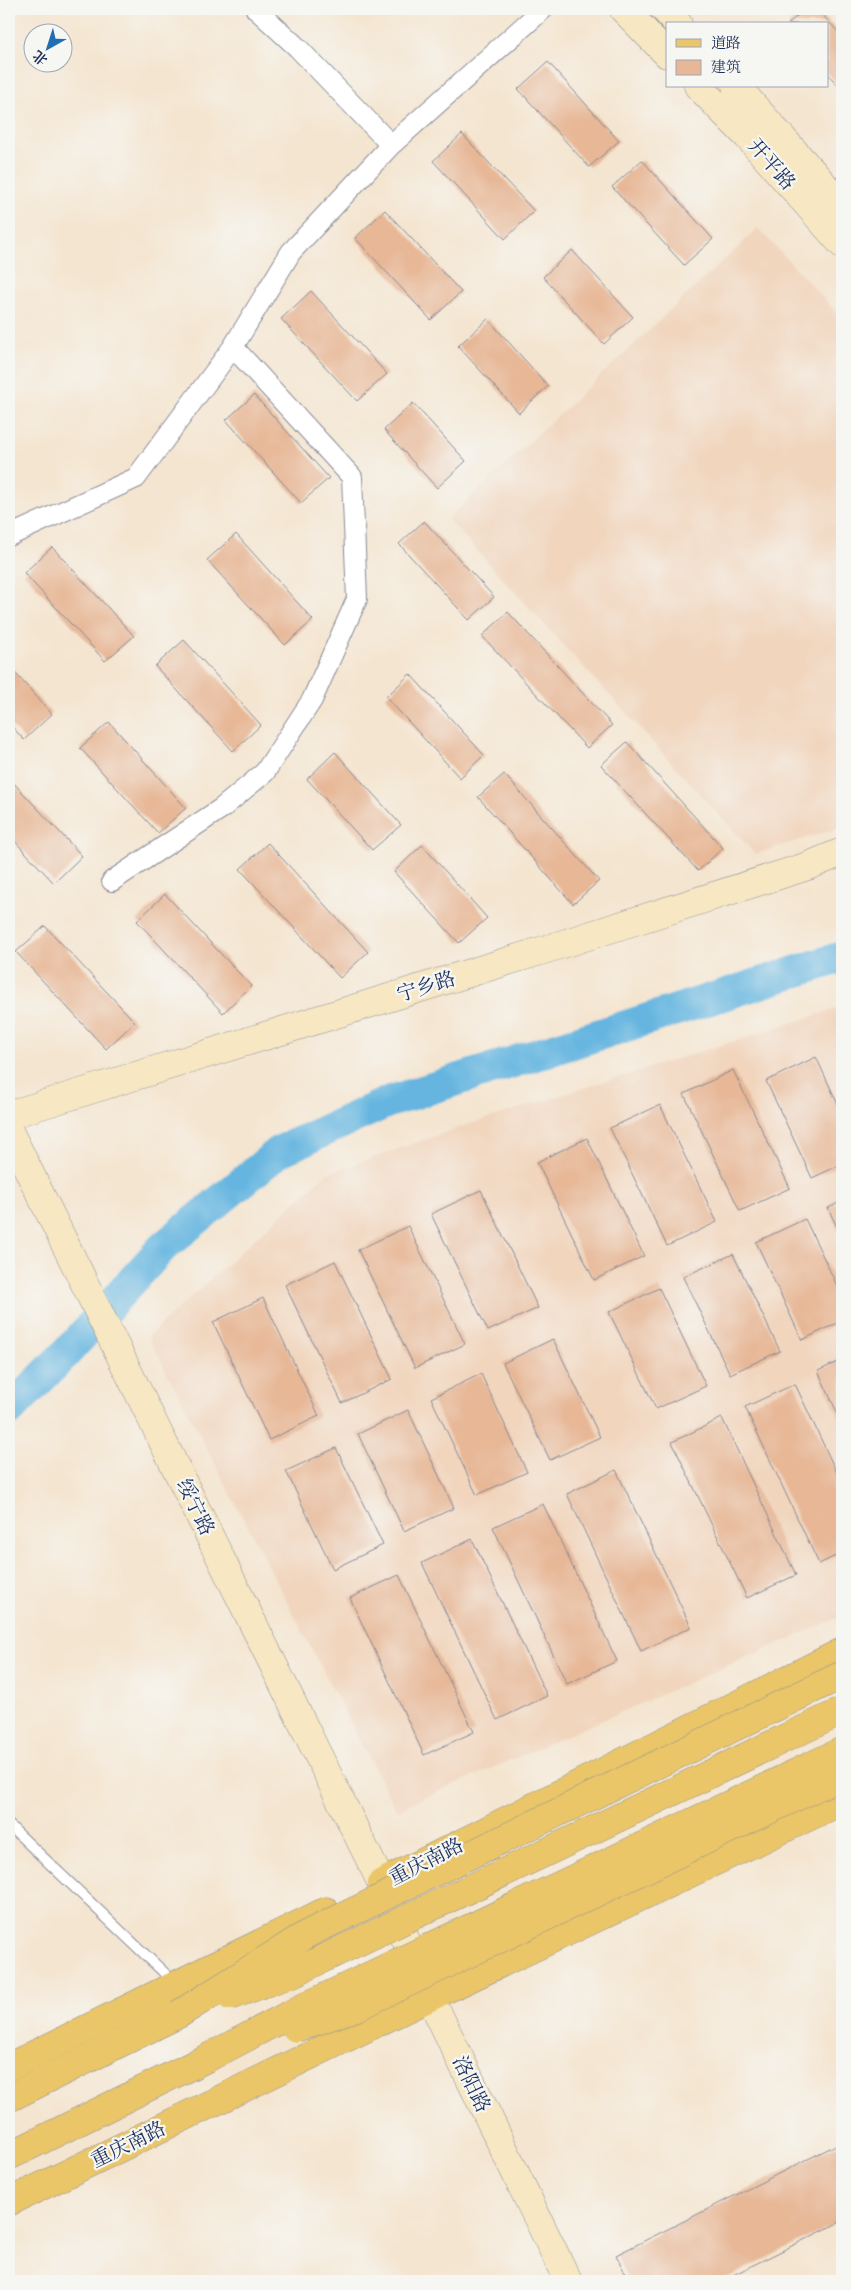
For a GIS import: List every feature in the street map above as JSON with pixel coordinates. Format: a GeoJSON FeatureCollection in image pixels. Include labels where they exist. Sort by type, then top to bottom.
{"type":"FeatureCollection","features":[{"type":"Feature","properties":{"kind":"main road","name":"重庆南路"},"geometry":{"type":"LineString","coordinates":[[9,2068],[382,1884],[501,1822],[842,1652]]}},
{"type":"Feature","properties":{"kind":"main road"},"geometry":{"type":"LineString","coordinates":[[9,2098],[180,2014],[307,1934],[842,1676]]}},
{"type":"Feature","properties":{"kind":"main road"},"geometry":{"type":"LineString","coordinates":[[180,2014],[293,1974],[842,1711]]}},
{"type":"Feature","properties":{"kind":"main road"},"geometry":{"type":"LineString","coordinates":[[9,2156],[209,2057],[302,2008],[842,1751]]}},
{"type":"Feature","properties":{"kind":"main road"},"geometry":{"type":"LineString","coordinates":[[209,2057],[357,2007],[842,1774]]}},
{"type":"Feature","properties":{"kind":"main road","name":"重庆南路"},"geometry":{"type":"LineString","coordinates":[[9,2202],[430,1997],[842,1801]]}},
{"type":"Feature","properties":{"kind":"street"},"geometry":{"type":"LineString","coordinates":[[256,9],[298,48],[391,145]]}},
{"type":"Feature","properties":{"kind":"street"},"geometry":{"type":"LineString","coordinates":[[9,536],[136,478],[233,347],[291,252],[391,145],[543,9]]}},
{"type":"Feature","properties":{"kind":"street"},"geometry":{"type":"LineString","coordinates":[[623,9],[666,53]]}},
{"type":"Feature","properties":{"kind":"street"},"geometry":{"type":"LineString","coordinates":[[664,9],[676,22]]}},
{"type":"Feature","properties":{"kind":"street","name":"开平路"},"geometry":{"type":"LineString","coordinates":[[700,88],[747,136],[842,244]]}},
{"type":"Feature","properties":{"kind":"street","name":"开平路"},"geometry":{"type":"LineString","coordinates":[[738,88],[842,205]]}},
{"type":"Feature","properties":{"kind":"street"},"geometry":{"type":"LineString","coordinates":[[112,881],[222,808],[265,772],[312,700],[358,599],[352,477],[233,347]]}},
{"type":"Feature","properties":{"kind":"street","name":"宁乡路"},"geometry":{"type":"LineString","coordinates":[[9,1115],[546,949],[808,866],[842,852]]}},
{"type":"Feature","properties":{"kind":"street","name":"绥宁路"},"geometry":{"type":"LineString","coordinates":[[9,1130],[382,1884]]}},
{"type":"Feature","properties":{"kind":"street","name":"洛阳路"},"geometry":{"type":"LineString","coordinates":[[382,1884],[430,1997],[568,2281]]}},
{"type":"Feature","properties":{"kind":"lane"},"geometry":{"type":"LineString","coordinates":[[9,1825],[176,1984]]}},
{"type":"Feature","properties":{"kind":"shaded area"},"geometry":{"type":"Polygon","coordinates":[[[758,228],[842,318],[842,827],[755,854],[448,519],[758,228]]]}},
{"type":"Feature","properties":{"kind":"shaded area"},"geometry":{"type":"Polygon","coordinates":[[[842,1007],[842,1616],[396,1810],[148,1336],[326,1174],[470,1124],[842,1007]]]}},
{"type":"Feature","properties":{"kind":"building"},"geometry":{"type":"Polygon","coordinates":[[[805,9],[817,9],[842,36],[842,90],[828,74],[828,22],[790,22],[805,9]]]}},
{"type":"Feature","properties":{"kind":"building"},"geometry":{"type":"Polygon","coordinates":[[[548,62],[619,141],[589,167],[518,89],[548,62]]]}},
{"type":"Feature","properties":{"kind":"building"},"geometry":{"type":"Polygon","coordinates":[[[462,134],[534,211],[505,239],[433,161],[462,134]]]}},
{"type":"Feature","properties":{"kind":"building"},"geometry":{"type":"Polygon","coordinates":[[[642,160],[713,239],[684,265],[612,187],[642,160]]]}},
{"type":"Feature","properties":{"kind":"building"},"geometry":{"type":"Polygon","coordinates":[[[385,210],[461,292],[431,320],[355,238],[385,210]]]}},
{"type":"Feature","properties":{"kind":"building"},"geometry":{"type":"Polygon","coordinates":[[[572,250],[633,317],[604,344],[543,277],[572,250]]]}},
{"type":"Feature","properties":{"kind":"building"},"geometry":{"type":"Polygon","coordinates":[[[311,291],[387,374],[357,401],[281,319],[311,291]]]}},
{"type":"Feature","properties":{"kind":"building"},"geometry":{"type":"Polygon","coordinates":[[[488,319],[548,386],[519,413],[458,346],[488,319]]]}},
{"type":"Feature","properties":{"kind":"building"},"geometry":{"type":"Polygon","coordinates":[[[254,395],[329,478],[301,503],[226,420],[254,395]]]}},
{"type":"Feature","properties":{"kind":"building"},"geometry":{"type":"Polygon","coordinates":[[[413,403],[466,461],[437,488],[384,430],[413,403]]]}},
{"type":"Feature","properties":{"kind":"building"},"geometry":{"type":"Polygon","coordinates":[[[424,521],[494,597],[469,620],[399,544],[424,521]]]}},
{"type":"Feature","properties":{"kind":"building"},"geometry":{"type":"Polygon","coordinates":[[[236,534],[313,620],[285,645],[207,560],[236,534]]]}},
{"type":"Feature","properties":{"kind":"building"},"geometry":{"type":"Polygon","coordinates":[[[52,547],[134,636],[105,661],[24,573],[52,547]]]}},
{"type":"Feature","properties":{"kind":"building"},"geometry":{"type":"Polygon","coordinates":[[[508,612],[612,725],[587,748],[482,636],[508,612]]]}},
{"type":"Feature","properties":{"kind":"building"},"geometry":{"type":"Polygon","coordinates":[[[184,640],[261,725],[233,751],[155,666],[184,640]]]}},
{"type":"Feature","properties":{"kind":"building"},"geometry":{"type":"Polygon","coordinates":[[[9,666],[52,714],[24,740],[9,723],[9,666]]]}},
{"type":"Feature","properties":{"kind":"building"},"geometry":{"type":"Polygon","coordinates":[[[410,674],[484,755],[460,778],[386,697],[410,674]]]}},
{"type":"Feature","properties":{"kind":"building"},"geometry":{"type":"Polygon","coordinates":[[[109,722],[186,808],[158,833],[80,748],[109,722]]]}},
{"type":"Feature","properties":{"kind":"building"},"geometry":{"type":"Polygon","coordinates":[[[627,742],[723,848],[698,871],[601,765],[627,742]]]}},
{"type":"Feature","properties":{"kind":"building"},"geometry":{"type":"Polygon","coordinates":[[[335,752],[401,825],[372,850],[307,779],[335,752]]]}},
{"type":"Feature","properties":{"kind":"building"},"geometry":{"type":"Polygon","coordinates":[[[504,774],[599,881],[573,904],[478,797],[504,774]]]}},
{"type":"Feature","properties":{"kind":"building"},"geometry":{"type":"Polygon","coordinates":[[[9,778],[82,856],[54,883],[9,835],[9,778]]]}},
{"type":"Feature","properties":{"kind":"building"},"geometry":{"type":"Polygon","coordinates":[[[268,843],[368,952],[340,978],[240,869],[268,843]]]}},
{"type":"Feature","properties":{"kind":"building"},"geometry":{"type":"Polygon","coordinates":[[[422,845],[487,918],[459,943],[394,872],[422,845]]]}},
{"type":"Feature","properties":{"kind":"building"},"geometry":{"type":"Polygon","coordinates":[[[165,894],[251,986],[223,1013],[137,921],[165,894]]]}},
{"type":"Feature","properties":{"kind":"building"},"geometry":{"type":"Polygon","coordinates":[[[45,926],[135,1022],[106,1049],[16,952],[45,926]]]}},
{"type":"Feature","properties":{"kind":"building"},"geometry":{"type":"Polygon","coordinates":[[[816,1057],[842,1113],[842,1164],[812,1178],[766,1081],[816,1057]]]}},
{"type":"Feature","properties":{"kind":"building"},"geometry":{"type":"Polygon","coordinates":[[[733,1070],[790,1188],[740,1211],[684,1094],[733,1070]]]}},
{"type":"Feature","properties":{"kind":"building"},"geometry":{"type":"Polygon","coordinates":[[[660,1105],[717,1222],[667,1246],[610,1128],[660,1105]]]}},
{"type":"Feature","properties":{"kind":"building"},"geometry":{"type":"Polygon","coordinates":[[[587,1138],[644,1256],[594,1280],[537,1162],[587,1138]]]}},
{"type":"Feature","properties":{"kind":"building"},"geometry":{"type":"Polygon","coordinates":[[[481,1190],[538,1308],[488,1331],[431,1214],[481,1190]]]}},
{"type":"Feature","properties":{"kind":"building"},"geometry":{"type":"Polygon","coordinates":[[[842,1201],[842,1238],[828,1208],[842,1201]]]}},
{"type":"Feature","properties":{"kind":"building"},"geometry":{"type":"Polygon","coordinates":[[[805,1219],[842,1296],[842,1321],[802,1340],[756,1242],[805,1219]]]}},
{"type":"Feature","properties":{"kind":"building"},"geometry":{"type":"Polygon","coordinates":[[[408,1226],[465,1344],[415,1368],[358,1250],[408,1226]]]}},
{"type":"Feature","properties":{"kind":"building"},"geometry":{"type":"Polygon","coordinates":[[[733,1254],[780,1351],[730,1374],[683,1277],[733,1254]]]}},
{"type":"Feature","properties":{"kind":"building"},"geometry":{"type":"Polygon","coordinates":[[[335,1261],[392,1379],[342,1403],[285,1285],[335,1261]]]}},
{"type":"Feature","properties":{"kind":"building"},"geometry":{"type":"Polygon","coordinates":[[[659,1288],[706,1386],[656,1409],[609,1312],[659,1288]]]}},
{"type":"Feature","properties":{"kind":"building"},"geometry":{"type":"Polygon","coordinates":[[[263,1298],[319,1416],[269,1440],[213,1322],[263,1298]]]}},
{"type":"Feature","properties":{"kind":"building"},"geometry":{"type":"Polygon","coordinates":[[[553,1339],[600,1437],[550,1460],[503,1363],[553,1339]]]}},
{"type":"Feature","properties":{"kind":"building"},"geometry":{"type":"Polygon","coordinates":[[[842,1360],[842,1423],[818,1371],[842,1360]]]}},
{"type":"Feature","properties":{"kind":"building"},"geometry":{"type":"Polygon","coordinates":[[[481,1374],[527,1472],[477,1495],[431,1398],[481,1374]]]}},
{"type":"Feature","properties":{"kind":"building"},"geometry":{"type":"Polygon","coordinates":[[[795,1384],[842,1484],[842,1553],[819,1564],[745,1407],[795,1384]]]}},
{"type":"Feature","properties":{"kind":"building"},"geometry":{"type":"Polygon","coordinates":[[[408,1410],[454,1508],[404,1531],[358,1434],[408,1410]]]}},
{"type":"Feature","properties":{"kind":"building"},"geometry":{"type":"Polygon","coordinates":[[[722,1418],[796,1575],[747,1598],[672,1442],[722,1418]]]}},
{"type":"Feature","properties":{"kind":"building"},"geometry":{"type":"Polygon","coordinates":[[[336,1448],[383,1545],[333,1569],[286,1471],[336,1448]]]}},
{"type":"Feature","properties":{"kind":"building"},"geometry":{"type":"Polygon","coordinates":[[[616,1470],[691,1627],[641,1651],[567,1494],[616,1470]]]}},
{"type":"Feature","properties":{"kind":"building"},"geometry":{"type":"Polygon","coordinates":[[[543,1504],[617,1661],[567,1684],[493,1527],[543,1504]]]}},
{"type":"Feature","properties":{"kind":"building"},"geometry":{"type":"Polygon","coordinates":[[[472,1539],[547,1696],[497,1720],[422,1563],[472,1539]]]}},
{"type":"Feature","properties":{"kind":"building"},"geometry":{"type":"Polygon","coordinates":[[[399,1575],[474,1732],[424,1755],[350,1598],[399,1575]]]}},
{"type":"Feature","properties":{"kind":"building"},"geometry":{"type":"Polygon","coordinates":[[[842,2142],[842,2221],[721,2281],[629,2281],[616,2255],[842,2142]]]}},
{"type":"Feature","properties":{"kind":"waterway"},"geometry":{"type":"LineString","coordinates":[[9,1411],[66,1353],[163,1247],[280,1151],[388,1102],[842,957]]}}]}
